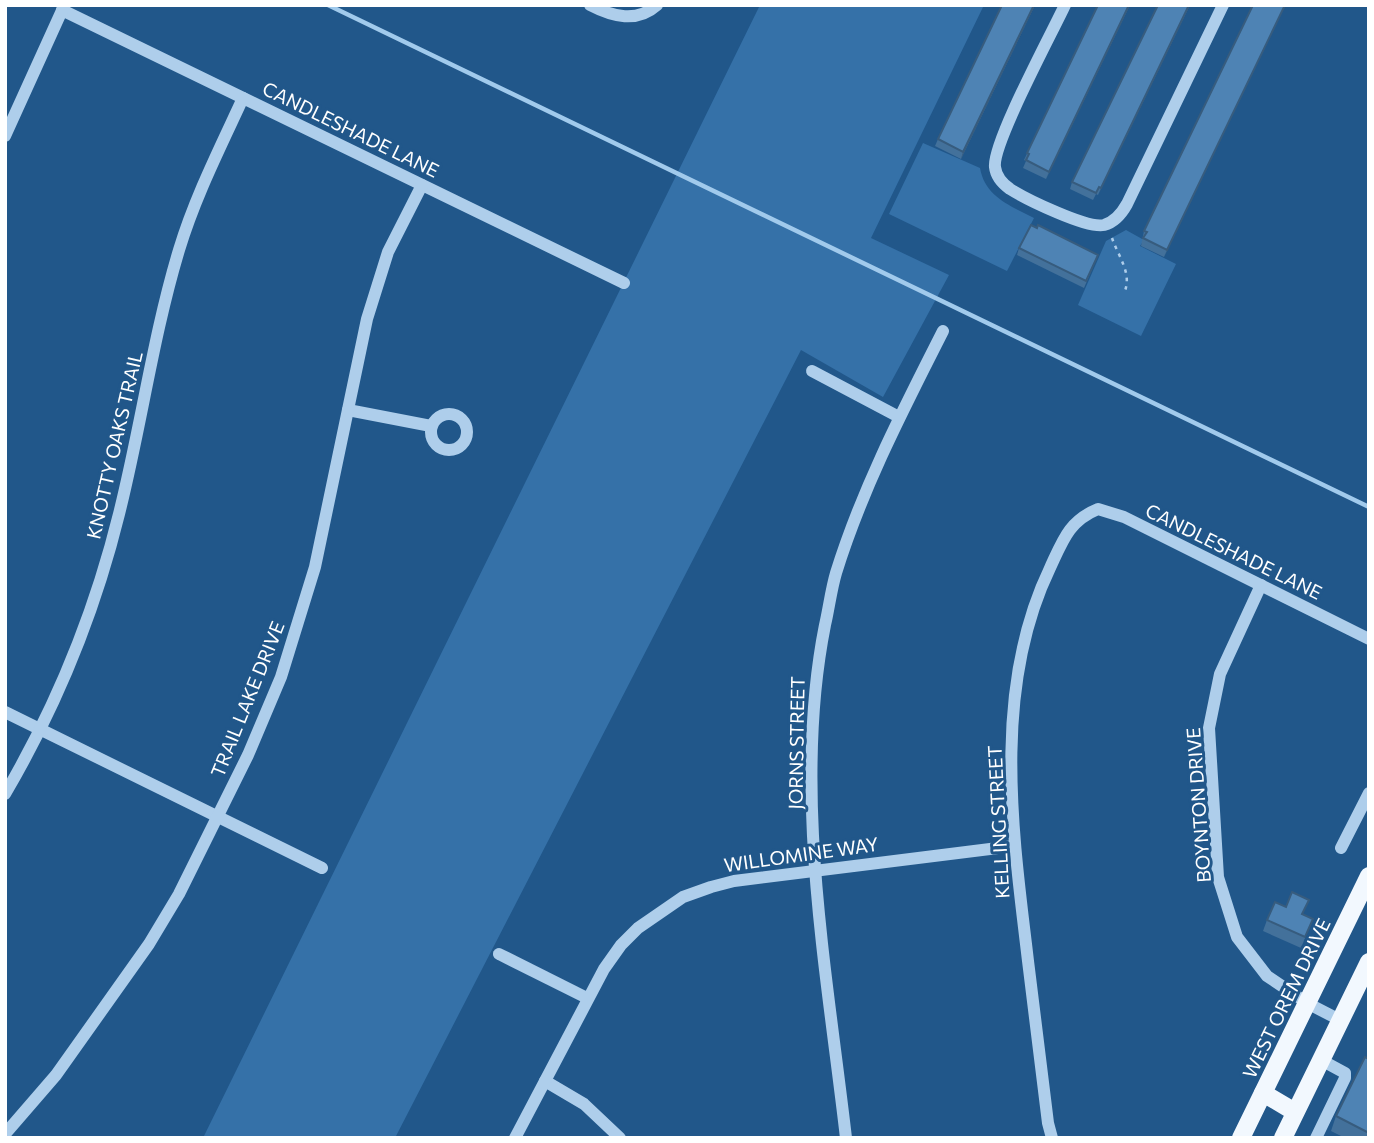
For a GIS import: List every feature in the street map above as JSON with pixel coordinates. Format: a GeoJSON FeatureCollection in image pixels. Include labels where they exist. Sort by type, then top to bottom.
{"type":"FeatureCollection","features":[{"type":"Feature","properties":{"kind":"main road","name":"WEST OREM DRIVE"},"geometry":{"type":"LineString","coordinates":[[1241,1138],[1367,884]]}},
{"type":"Feature","properties":{"kind":"main road"},"geometry":{"type":"LineString","coordinates":[[1283,1138],[1369,962]]}},
{"type":"Feature","properties":{"kind":"main road"},"geometry":{"type":"LineString","coordinates":[[1263,1093],[1296,1112]]}},
{"type":"Feature","properties":{"kind":"street"},"geometry":{"type":"LineString","coordinates":[[590,5],[608,15],[629,17],[647,14],[657,5]]}},
{"type":"Feature","properties":{"kind":"street"},"geometry":{"type":"LineString","coordinates":[[1065,5],[1000,141],[995,160],[1000,179],[1010,189],[1081,223],[1096,225],[1111,222],[1127,204],[1223,5]]}},
{"type":"Feature","properties":{"kind":"street"},"geometry":{"type":"LineString","coordinates":[[5,136],[63,8]]}},
{"type":"Feature","properties":{"kind":"street","name":"CANDLESHADE LANE"},"geometry":{"type":"LineString","coordinates":[[63,8],[624,283]]}},
{"type":"Feature","properties":{"kind":"street","name":"KNOTTY OAKS TRAIL"},"geometry":{"type":"LineString","coordinates":[[5,794],[40,729],[77,645],[108,555],[179,248],[206,177],[243,98]]}},
{"type":"Feature","properties":{"kind":"street","name":"TRAIL LAKE DRIVE"},"geometry":{"type":"LineString","coordinates":[[5,1134],[56,1075],[149,944],[179,894],[219,817],[281,677],[315,568],[368,319],[388,252],[422,185]]}},
{"type":"Feature","properties":{"kind":"street","name":"JORNS STREET"},"geometry":{"type":"LineString","coordinates":[[846,1138],[816,870],[811,745],[816,670],[835,575],[861,502],[899,416],[943,331]]}},
{"type":"Feature","properties":{"kind":"street"},"geometry":{"type":"LineString","coordinates":[[812,371],[899,416]]}},
{"type":"Feature","properties":{"kind":"street"},"geometry":{"type":"LineString","coordinates":[[348,410],[431,426]]}},
{"type":"Feature","properties":{"kind":"street","name":"CANDLESHADE LANE"},"geometry":{"type":"LineString","coordinates":[[1081,516],[1098,509],[1124,517],[1369,639]]}},
{"type":"Feature","properties":{"kind":"street","name":"KELLING STREET"},"geometry":{"type":"LineString","coordinates":[[1052,1138],[1014,846],[1012,709],[1027,627],[1045,578],[1065,536],[1081,516]]}},
{"type":"Feature","properties":{"kind":"street","name":"BOYNTON DRIVE"},"geometry":{"type":"LineString","coordinates":[[1261,585],[1220,674],[1209,728],[1218,877],[1237,937],[1266,976],[1307,1003],[1340,1020]]}},
{"type":"Feature","properties":{"kind":"street"},"geometry":{"type":"LineString","coordinates":[[5,712],[322,868]]}},
{"type":"Feature","properties":{"kind":"street"},"geometry":{"type":"LineString","coordinates":[[1341,848],[1365,808],[1369,793]]}},
{"type":"Feature","properties":{"kind":"street","name":"WILLOMINE WAY"},"geometry":{"type":"LineString","coordinates":[[515,1138],[587,998],[621,945],[638,928],[683,897],[734,881],[1014,846]]}},
{"type":"Feature","properties":{"kind":"street"},"geometry":{"type":"LineString","coordinates":[[499,954],[587,998]]}},
{"type":"Feature","properties":{"kind":"street"},"geometry":{"type":"LineString","coordinates":[[1316,1138],[1345,1077],[1345,1073],[1339,1068],[1321,1060]]}},
{"type":"Feature","properties":{"kind":"street"},"geometry":{"type":"LineString","coordinates":[[545,1081],[584,1104],[620,1138]]}},
{"type":"Feature","properties":{"kind":"path"},"geometry":{"type":"LineString","coordinates":[[1112,238],[1126,270],[1127,283],[1124,293]]}},
{"type":"Feature","properties":{"kind":"shaded area"},"geometry":{"type":"Polygon","coordinates":[[[760,5],[984,5],[871,238],[949,275],[883,397],[801,350],[395,1138],[203,1138],[760,5]]]}},
{"type":"Feature","properties":{"kind":"shaded area"},"geometry":{"type":"Polygon","coordinates":[[[923,143],[980,168],[993,193],[1008,205],[1034,218],[1007,271],[889,214],[923,143]]]}},
{"type":"Feature","properties":{"kind":"shaded area"},"geometry":{"type":"Polygon","coordinates":[[[1126,230],[1144,240],[1140,246],[1176,264],[1141,336],[1078,305],[1106,241],[1126,230]]]}},
{"type":"Feature","properties":{"kind":"building"},"geometry":{"type":"Polygon","coordinates":[[[1002,5],[1034,5],[963,152],[938,139],[1002,5]]]}},
{"type":"Feature","properties":{"kind":"building"},"geometry":{"type":"Polygon","coordinates":[[[1098,5],[1129,5],[1049,172],[1026,160],[1029,154],[1027,153],[1098,5]]]}},
{"type":"Feature","properties":{"kind":"building"},"geometry":{"type":"Polygon","coordinates":[[[1158,5],[1189,5],[1101,188],[1099,187],[1096,193],[1072,182],[1158,5]]]}},
{"type":"Feature","properties":{"kind":"building"},"geometry":{"type":"Polygon","coordinates":[[[1253,5],[1285,5],[1167,250],[1143,238],[1147,232],[1144,231],[1253,5]]]}},
{"type":"Feature","properties":{"kind":"building"},"geometry":{"type":"Polygon","coordinates":[[[1031,225],[1037,228],[1038,225],[1098,255],[1086,281],[1019,248],[1031,225]]]}},
{"type":"Feature","properties":{"kind":"building"},"geometry":{"type":"Polygon","coordinates":[[[1292,892],[1309,900],[1302,914],[1313,919],[1305,937],[1267,920],[1275,902],[1286,907],[1292,892]]]}},
{"type":"Feature","properties":{"kind":"building"},"geometry":{"type":"Polygon","coordinates":[[[1365,1057],[1369,1059],[1369,1133],[1336,1116],[1365,1057]]]}},
{"type":"Feature","properties":{"kind":"waterway"},"geometry":{"type":"LineString","coordinates":[[328,5],[1369,507]]}}]}
